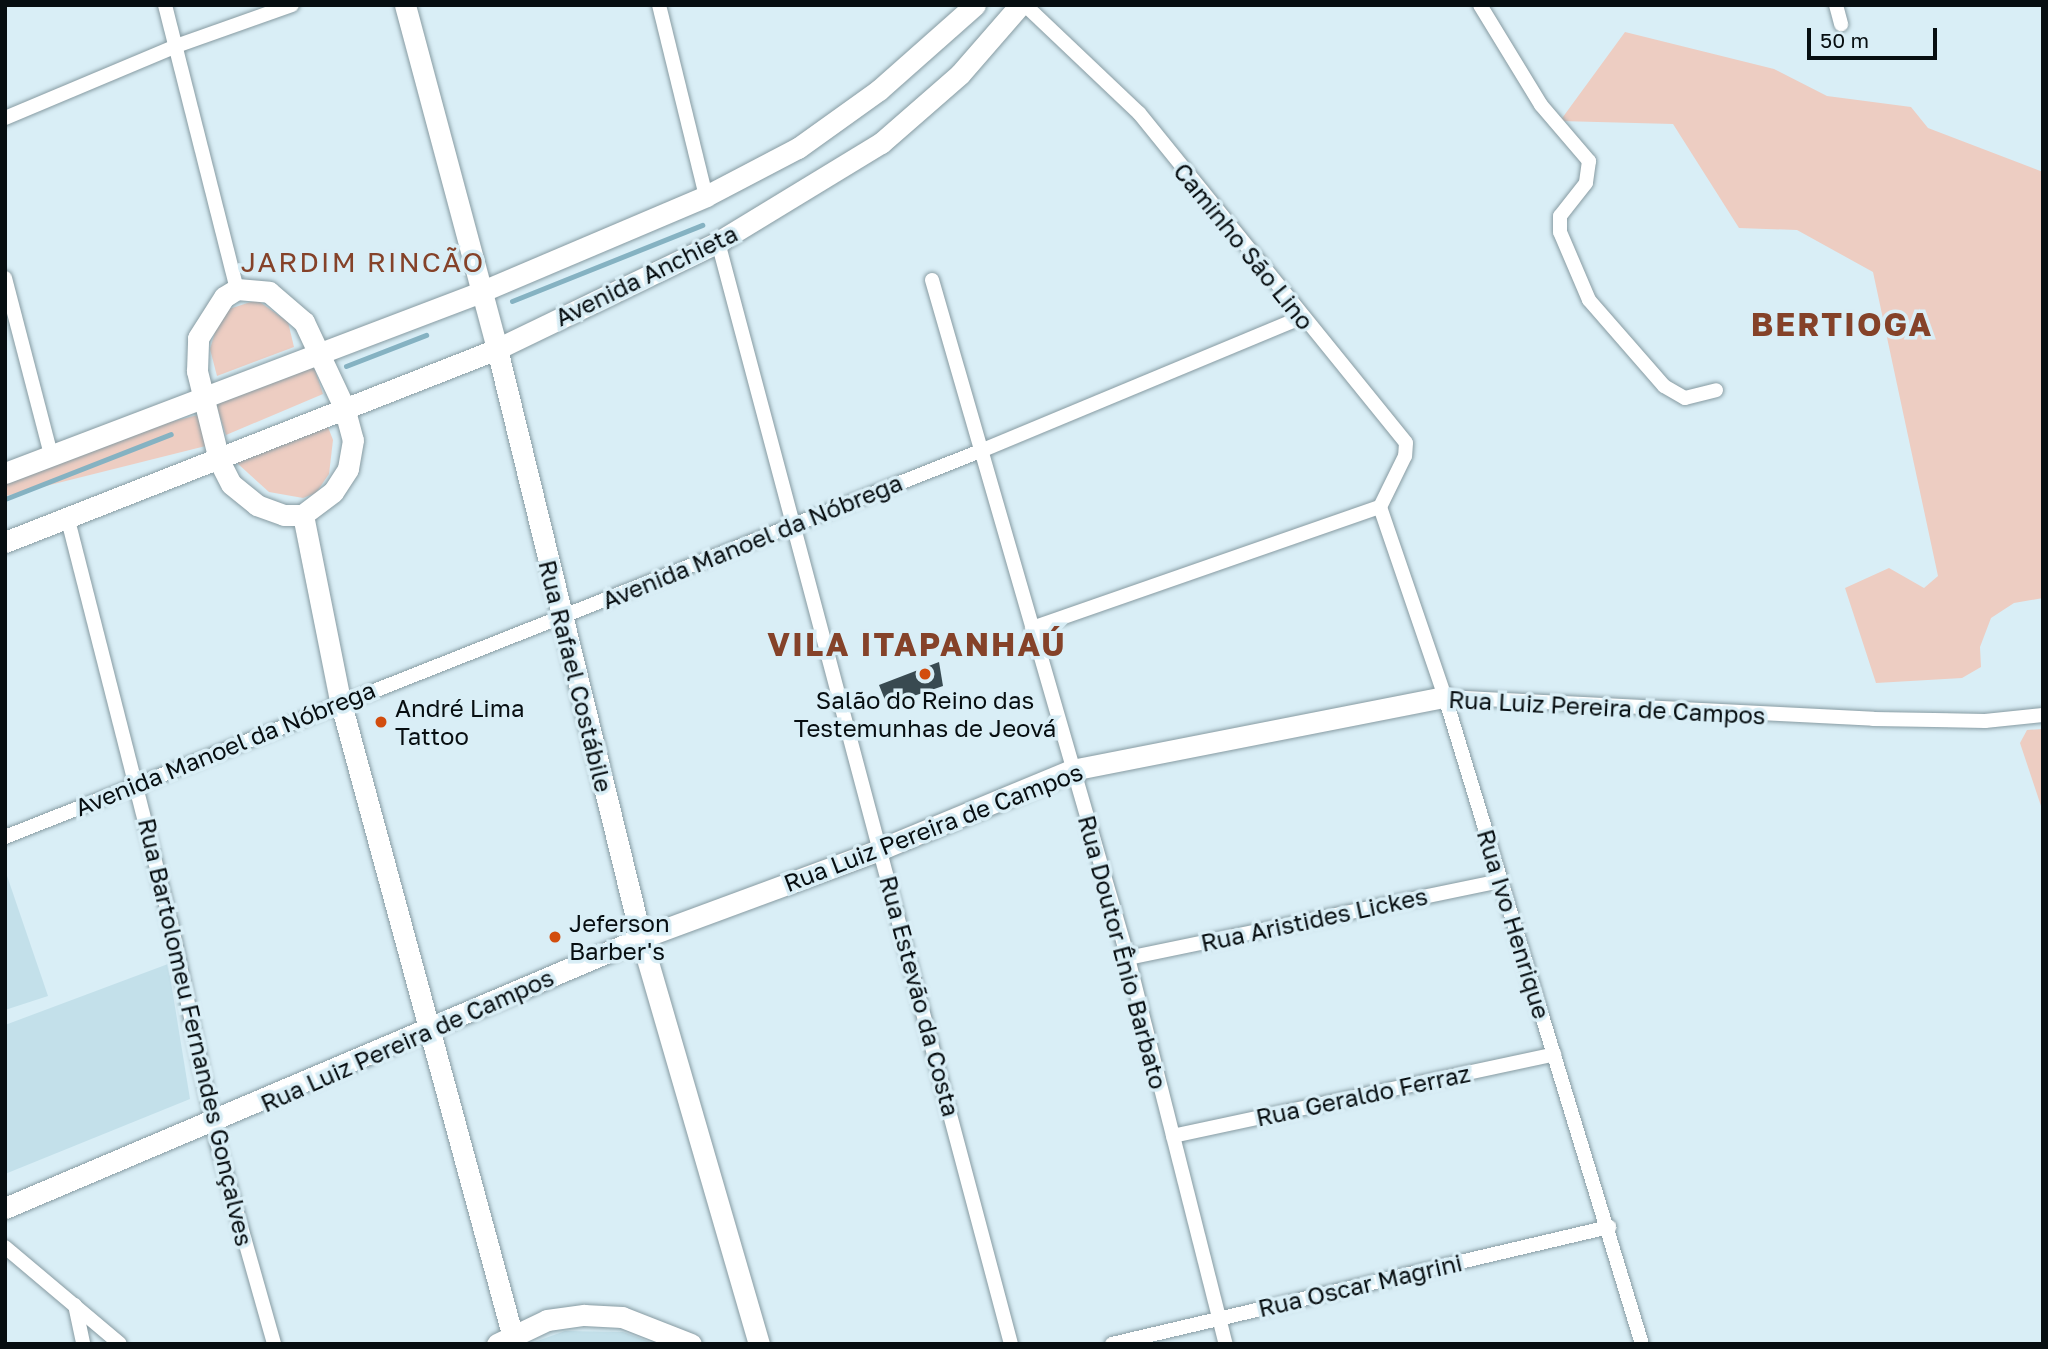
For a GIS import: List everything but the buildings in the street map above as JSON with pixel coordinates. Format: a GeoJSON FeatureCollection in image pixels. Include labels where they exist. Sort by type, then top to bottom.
{"type":"FeatureCollection","features":[{"type":"Feature","properties":{"kind":"street"},"geometry":{"type":"LineString","coordinates":[[165,5],[237,289]]}},
{"type":"Feature","properties":{"kind":"street"},"geometry":{"type":"LineString","coordinates":[[5,118],[176,46],[292,5]]}},
{"type":"Feature","properties":{"kind":"street","name":"Rua Rafael Costábile"},"geometry":{"type":"LineString","coordinates":[[405,5],[478,293],[497,349],[558,615],[641,938],[759,1344]]}},
{"type":"Feature","properties":{"kind":"street"},"geometry":{"type":"LineString","coordinates":[[659,5],[706,196]]}},
{"type":"Feature","properties":{"kind":"street","name":"Avenida Anchieta"},"geometry":{"type":"LineString","coordinates":[[5,473],[203,395],[478,293],[706,196],[798,148],[879,90],[975,5]]}},
{"type":"Feature","properties":{"kind":"street","name":"Avenida Anchieta"},"geometry":{"type":"LineString","coordinates":[[5,542],[497,349],[718,242],[881,142],[960,74],[1023,5]]}},
{"type":"Feature","properties":{"kind":"street","name":"Caminho São Lino"},"geometry":{"type":"LineString","coordinates":[[1023,5],[1139,113],[1406,443],[1405,456],[1380,507]]}},
{"type":"Feature","properties":{"kind":"street"},"geometry":{"type":"LineString","coordinates":[[1480,5],[1541,105],[1589,161],[1586,183],[1560,216],[1560,232],[1589,300],[1664,386],[1685,398],[1716,390]]}},
{"type":"Feature","properties":{"kind":"street"},"geometry":{"type":"LineString","coordinates":[[1836,5],[1841,24]]}},
{"type":"Feature","properties":{"kind":"street","name":"Rua Estevão da Costa"},"geometry":{"type":"LineString","coordinates":[[718,242],[797,522],[1011,1344]]}},
{"type":"Feature","properties":{"kind":"street"},"geometry":{"type":"LineString","coordinates":[[5,278],[51,454]]}},
{"type":"Feature","properties":{"kind":"street","name":"Rua Doutor Ênio Barbato"},"geometry":{"type":"LineString","coordinates":[[932,280],[978,452],[1128,958],[1226,1344]]}},
{"type":"Feature","properties":{"kind":"street"},"geometry":{"type":"LineString","coordinates":[[237,289],[269,292],[289,305],[321,352],[344,407],[353,440],[348,469],[333,492],[303,515],[284,515],[257,505],[231,484],[219,460],[203,395],[198,338],[224,297],[237,289]]}},
{"type":"Feature","properties":{"kind":"street","name":"Avenida Manoel da Nóbrega"},"geometry":{"type":"LineString","coordinates":[[5,836],[135,787],[340,700],[978,452],[1302,317]]}},
{"type":"Feature","properties":{"kind":"street"},"geometry":{"type":"LineString","coordinates":[[1032,628],[1380,507]]}},
{"type":"Feature","properties":{"kind":"street","name":"Rua Ivo Henrique"},"geometry":{"type":"LineString","coordinates":[[1380,507],[1445,697],[1553,1054],[1609,1227],[1642,1344]]}},
{"type":"Feature","properties":{"kind":"street"},"geometry":{"type":"LineString","coordinates":[[303,515],[340,700],[432,1028],[504,1339],[547,1320],[597,1316],[622,1317],[691,1344]]}},
{"type":"Feature","properties":{"kind":"street","name":"Rua Bartolomeu Fernandes Gonçalves"},"geometry":{"type":"LineString","coordinates":[[67,516],[135,787],[213,1120],[274,1344]]}},
{"type":"Feature","properties":{"kind":"street","name":"Rua Luiz Pereira de Campos"},"geometry":{"type":"LineString","coordinates":[[5,1208],[641,938],[881,849],[1072,770],[1445,697],[1873,719],[1984,721],[2043,715]]}},
{"type":"Feature","properties":{"kind":"street","name":"Rua Aristides Lickes"},"geometry":{"type":"LineString","coordinates":[[1128,958],[1500,881]]}},
{"type":"Feature","properties":{"kind":"street","name":"Rua Geraldo Ferraz"},"geometry":{"type":"LineString","coordinates":[[1173,1136],[1553,1054]]}},
{"type":"Feature","properties":{"kind":"street","name":"Rua Oscar Magrini"},"geometry":{"type":"LineString","coordinates":[[1112,1344],[1609,1227]]}},
{"type":"Feature","properties":{"kind":"street"},"geometry":{"type":"LineString","coordinates":[[5,1247],[120,1344]]}},
{"type":"Feature","properties":{"kind":"street"},"geometry":{"type":"LineString","coordinates":[[75,1305],[83,1344]]}},
{"type":"Feature","properties":{"kind":"street"},"geometry":{"type":"LineString","coordinates":[[744,1344],[752,1321]]}},
{"type":"Feature","properties":{"kind":"shaded area"},"geometry":{"type":"Polygon","coordinates":[[[1625,32],[1774,69],[1827,96],[1911,107],[1928,128],[2043,172],[2043,598],[2014,603],[1991,618],[1980,647],[1981,667],[1962,678],[1876,683],[1845,588],[1889,568],[1924,588],[1938,576],[1873,272],[1797,230],[1739,228],[1673,124],[1560,121],[1625,32]]]}},
{"type":"Feature","properties":{"kind":"shaded area"},"geometry":{"type":"Polygon","coordinates":[[[257,300],[288,322],[294,347],[217,376],[210,349],[216,329],[229,309],[257,300]]]}},
{"type":"Feature","properties":{"kind":"shaded area"},"geometry":{"type":"Polygon","coordinates":[[[314,367],[323,394],[226,435],[216,404],[314,367]]]}},
{"type":"Feature","properties":{"kind":"shaded area"},"geometry":{"type":"Polygon","coordinates":[[[198,415],[206,446],[5,496],[5,463],[198,415]]]}},
{"type":"Feature","properties":{"kind":"shaded area"},"geometry":{"type":"Polygon","coordinates":[[[328,427],[333,440],[329,474],[316,493],[303,498],[269,492],[237,463],[328,427]]]}},
{"type":"Feature","properties":{"kind":"shaded area"},"geometry":{"type":"Polygon","coordinates":[[[2043,729],[2043,812],[2020,743],[2027,730],[2043,729]]]}},
{"type":"Feature","properties":{"kind":"shaded area"},"geometry":{"type":"Polygon","coordinates":[[[5,870],[48,996],[5,1010],[5,870]]]}},
{"type":"Feature","properties":{"kind":"shaded area"},"geometry":{"type":"Polygon","coordinates":[[[168,964],[190,1099],[5,1174],[5,1025],[168,964]]]}},
{"type":"Feature","properties":{"kind":"shaded area"},"geometry":{"type":"Polygon","coordinates":[[[565,1331],[623,1332],[655,1344],[529,1344],[565,1331]]]}},
{"type":"Feature","properties":{"kind":"waterway"},"geometry":{"type":"LineString","coordinates":[[512,301],[702,225]]}},
{"type":"Feature","properties":{"kind":"waterway"},"geometry":{"type":"LineString","coordinates":[[346,366],[426,335]]}},
{"type":"Feature","properties":{"kind":"waterway"},"geometry":{"type":"LineString","coordinates":[[5,499],[171,434]]}},
{"type":"Feature","properties":{"kind":"place","name":"Salão do Reino das Testemunhas de Jeová"},"geometry":{"type":"Point","coordinates":[925,674]}},
{"type":"Feature","properties":{"kind":"place","name":"André Lima Tattoo"},"geometry":{"type":"Point","coordinates":[381,722]}},
{"type":"Feature","properties":{"kind":"place","name":"Jeferson Barber's"},"geometry":{"type":"Point","coordinates":[555,937]}},
{"type":"Feature","properties":{"kind":"district","name":"JARDIM RINCÃO"},"geometry":{"type":"Point","coordinates":[363,262]}},
{"type":"Feature","properties":{"kind":"district","name":"BERTIOGA"},"geometry":{"type":"Point","coordinates":[1842,324]}},
{"type":"Feature","properties":{"kind":"district","name":"VILA ITAPANHAÚ"},"geometry":{"type":"Point","coordinates":[917,644]}}]}
